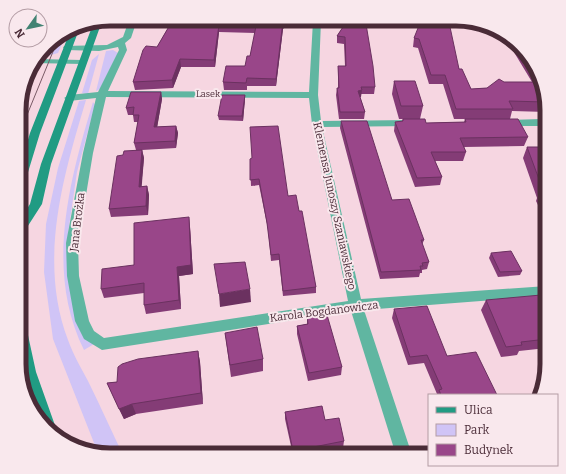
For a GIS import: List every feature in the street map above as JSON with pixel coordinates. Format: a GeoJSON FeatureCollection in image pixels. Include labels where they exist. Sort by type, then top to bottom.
{"type":"FeatureCollection","features":[{"type":"Feature","properties":{"kind":"main road"},"geometry":{"type":"LineString","coordinates":[[26,220],[36,204],[46,164],[68,98],[95,28]]}},
{"type":"Feature","properties":{"kind":"main road"},"geometry":{"type":"LineString","coordinates":[[26,162],[35,133],[73,35]]}},
{"type":"Feature","properties":{"kind":"main road"},"geometry":{"type":"LineString","coordinates":[[26,358],[29,372],[43,414]]}},
{"type":"Feature","properties":{"kind":"street"},"geometry":{"type":"LineString","coordinates":[[67,48],[87,48],[121,43],[127,38],[131,26]]}},
{"type":"Feature","properties":{"kind":"street","name":"Klemensa Junoszy Szaniawskiego"},"geometry":{"type":"LineString","coordinates":[[317,26],[313,95],[317,124],[356,305],[402,448]]}},
{"type":"Feature","properties":{"kind":"street","name":"Jana Brożka"},"geometry":{"type":"LineString","coordinates":[[102,344],[89,335],[82,321],[73,276],[72,243],[88,153],[102,94],[123,50],[121,43]]}},
{"type":"Feature","properties":{"kind":"street","name":"Lasek"},"geometry":{"type":"LineString","coordinates":[[102,94],[313,95]]}},
{"type":"Feature","properties":{"kind":"street"},"geometry":{"type":"LineString","coordinates":[[68,98],[90,97],[102,94]]}},
{"type":"Feature","properties":{"kind":"street"},"geometry":{"type":"LineString","coordinates":[[494,123],[540,122]]}},
{"type":"Feature","properties":{"kind":"street"},"geometry":{"type":"LineString","coordinates":[[317,124],[425,123]]}},
{"type":"Feature","properties":{"kind":"street","name":"Karola Bogdanowicza"},"geometry":{"type":"LineString","coordinates":[[102,344],[356,305],[540,292]]}},
{"type":"Feature","properties":{"kind":"lane"},"geometry":{"type":"LineString","coordinates":[[42,61],[82,62]]}},
{"type":"Feature","properties":{"kind":"green space"},"geometry":{"type":"Polygon","coordinates":[[[63,40],[58,53],[46,56],[55,47],[63,40]]]}},
{"type":"Feature","properties":{"kind":"green space"},"geometry":{"type":"Polygon","coordinates":[[[113,50],[118,53],[100,89],[96,91],[106,51],[113,50]]]}},
{"type":"Feature","properties":{"kind":"green space"},"geometry":{"type":"Polygon","coordinates":[[[99,54],[88,94],[82,93],[92,60],[99,54]]]}},
{"type":"Feature","properties":{"kind":"green space"},"geometry":{"type":"Polygon","coordinates":[[[86,100],[62,189],[54,250],[55,280],[59,310],[68,340],[120,448],[95,446],[53,339],[44,272],[46,224],[58,168],[79,101],[86,100]]]}},
{"type":"Feature","properties":{"kind":"green space"},"geometry":{"type":"Polygon","coordinates":[[[93,102],[95,105],[77,172],[68,233],[94,344],[84,350],[72,320],[66,289],[63,258],[69,195],[84,132],[93,102]]]}},
{"type":"Feature","properties":{"kind":"building"},"geometry":{"type":"Polygon","coordinates":[[[169,26],[219,26],[214,60],[180,59],[172,80],[133,82],[143,50],[146,46],[157,47],[169,26]]]}},
{"type":"Feature","properties":{"kind":"building"},"geometry":{"type":"Polygon","coordinates":[[[256,26],[282,26],[276,79],[247,78],[246,83],[223,82],[226,66],[245,66],[247,56],[250,56],[256,26]]]}},
{"type":"Feature","properties":{"kind":"building"},"geometry":{"type":"Polygon","coordinates":[[[344,26],[366,26],[375,87],[361,87],[362,90],[358,91],[365,112],[340,112],[337,88],[339,88],[338,66],[346,66],[345,37],[337,36],[344,26]]]}},
{"type":"Feature","properties":{"kind":"building"},"geometry":{"type":"Polygon","coordinates":[[[419,26],[450,27],[459,69],[462,69],[471,89],[487,88],[499,79],[504,82],[536,82],[539,102],[509,101],[513,109],[456,109],[445,75],[431,75],[419,39],[414,38],[419,26]]]}},
{"type":"Feature","properties":{"kind":"building"},"geometry":{"type":"Polygon","coordinates":[[[394,81],[415,81],[423,106],[401,106],[394,81]]]}},
{"type":"Feature","properties":{"kind":"building"},"geometry":{"type":"Polygon","coordinates":[[[131,92],[161,92],[154,127],[176,126],[175,141],[134,143],[139,115],[133,115],[134,107],[126,108],[131,92]]]}},
{"type":"Feature","properties":{"kind":"building"},"geometry":{"type":"Polygon","coordinates":[[[222,95],[245,95],[242,116],[218,116],[222,95]]]}},
{"type":"Feature","properties":{"kind":"building"},"geometry":{"type":"Polygon","coordinates":[[[403,119],[425,119],[426,123],[466,122],[465,119],[518,119],[528,137],[460,138],[466,152],[431,152],[442,177],[417,178],[395,122],[403,121],[403,119]]]}},
{"type":"Feature","properties":{"kind":"building"},"geometry":{"type":"Polygon","coordinates":[[[341,121],[367,121],[392,200],[409,199],[424,240],[421,240],[429,262],[422,263],[423,266],[420,266],[421,270],[381,272],[341,121]]]}},
{"type":"Feature","properties":{"kind":"building"},"geometry":{"type":"Polygon","coordinates":[[[278,126],[288,196],[296,195],[299,211],[302,211],[316,287],[283,291],[279,254],[271,255],[259,179],[250,180],[250,159],[252,158],[250,127],[278,126]]]}},
{"type":"Feature","properties":{"kind":"building"},"geometry":{"type":"Polygon","coordinates":[[[527,147],[540,147],[540,182],[527,147]]]}},
{"type":"Feature","properties":{"kind":"building"},"geometry":{"type":"Polygon","coordinates":[[[142,150],[139,187],[147,186],[146,206],[109,209],[117,156],[123,155],[124,151],[142,150]]]}},
{"type":"Feature","properties":{"kind":"building"},"geometry":{"type":"Polygon","coordinates":[[[189,217],[191,265],[177,267],[179,300],[144,305],[144,283],[101,289],[102,269],[134,265],[134,223],[189,217]]]}},
{"type":"Feature","properties":{"kind":"building"},"geometry":{"type":"Polygon","coordinates":[[[511,251],[522,271],[500,272],[491,253],[511,251]]]}},
{"type":"Feature","properties":{"kind":"building"},"geometry":{"type":"Polygon","coordinates":[[[245,262],[250,289],[219,294],[214,264],[245,262]]]}},
{"type":"Feature","properties":{"kind":"building"},"geometry":{"type":"Polygon","coordinates":[[[540,295],[540,340],[521,342],[522,345],[506,347],[486,300],[540,295]]]}},
{"type":"Feature","properties":{"kind":"building"},"geometry":{"type":"Polygon","coordinates":[[[427,306],[447,356],[476,352],[497,394],[441,394],[439,390],[442,389],[427,355],[410,357],[394,309],[427,306]]]}},
{"type":"Feature","properties":{"kind":"building"},"geometry":{"type":"Polygon","coordinates":[[[325,308],[342,367],[309,373],[297,326],[308,324],[307,315],[325,308]]]}},
{"type":"Feature","properties":{"kind":"building"},"geometry":{"type":"Polygon","coordinates":[[[257,327],[263,359],[230,365],[225,333],[257,327]]]}},
{"type":"Feature","properties":{"kind":"building"},"geometry":{"type":"Polygon","coordinates":[[[198,351],[201,393],[132,404],[119,409],[107,383],[117,382],[118,367],[122,364],[138,359],[198,351]]]}},
{"type":"Feature","properties":{"kind":"building"},"geometry":{"type":"Polygon","coordinates":[[[322,406],[325,420],[339,418],[344,441],[308,448],[292,448],[285,412],[322,406]]]}},
{"type":"Feature","properties":{"kind":"tram line"},"geometry":{"type":"LineString","coordinates":[[26,117],[55,47]]}},
{"type":"Feature","properties":{"kind":"tram line"},"geometry":{"type":"LineString","coordinates":[[29,90],[39,67]]}}]}
